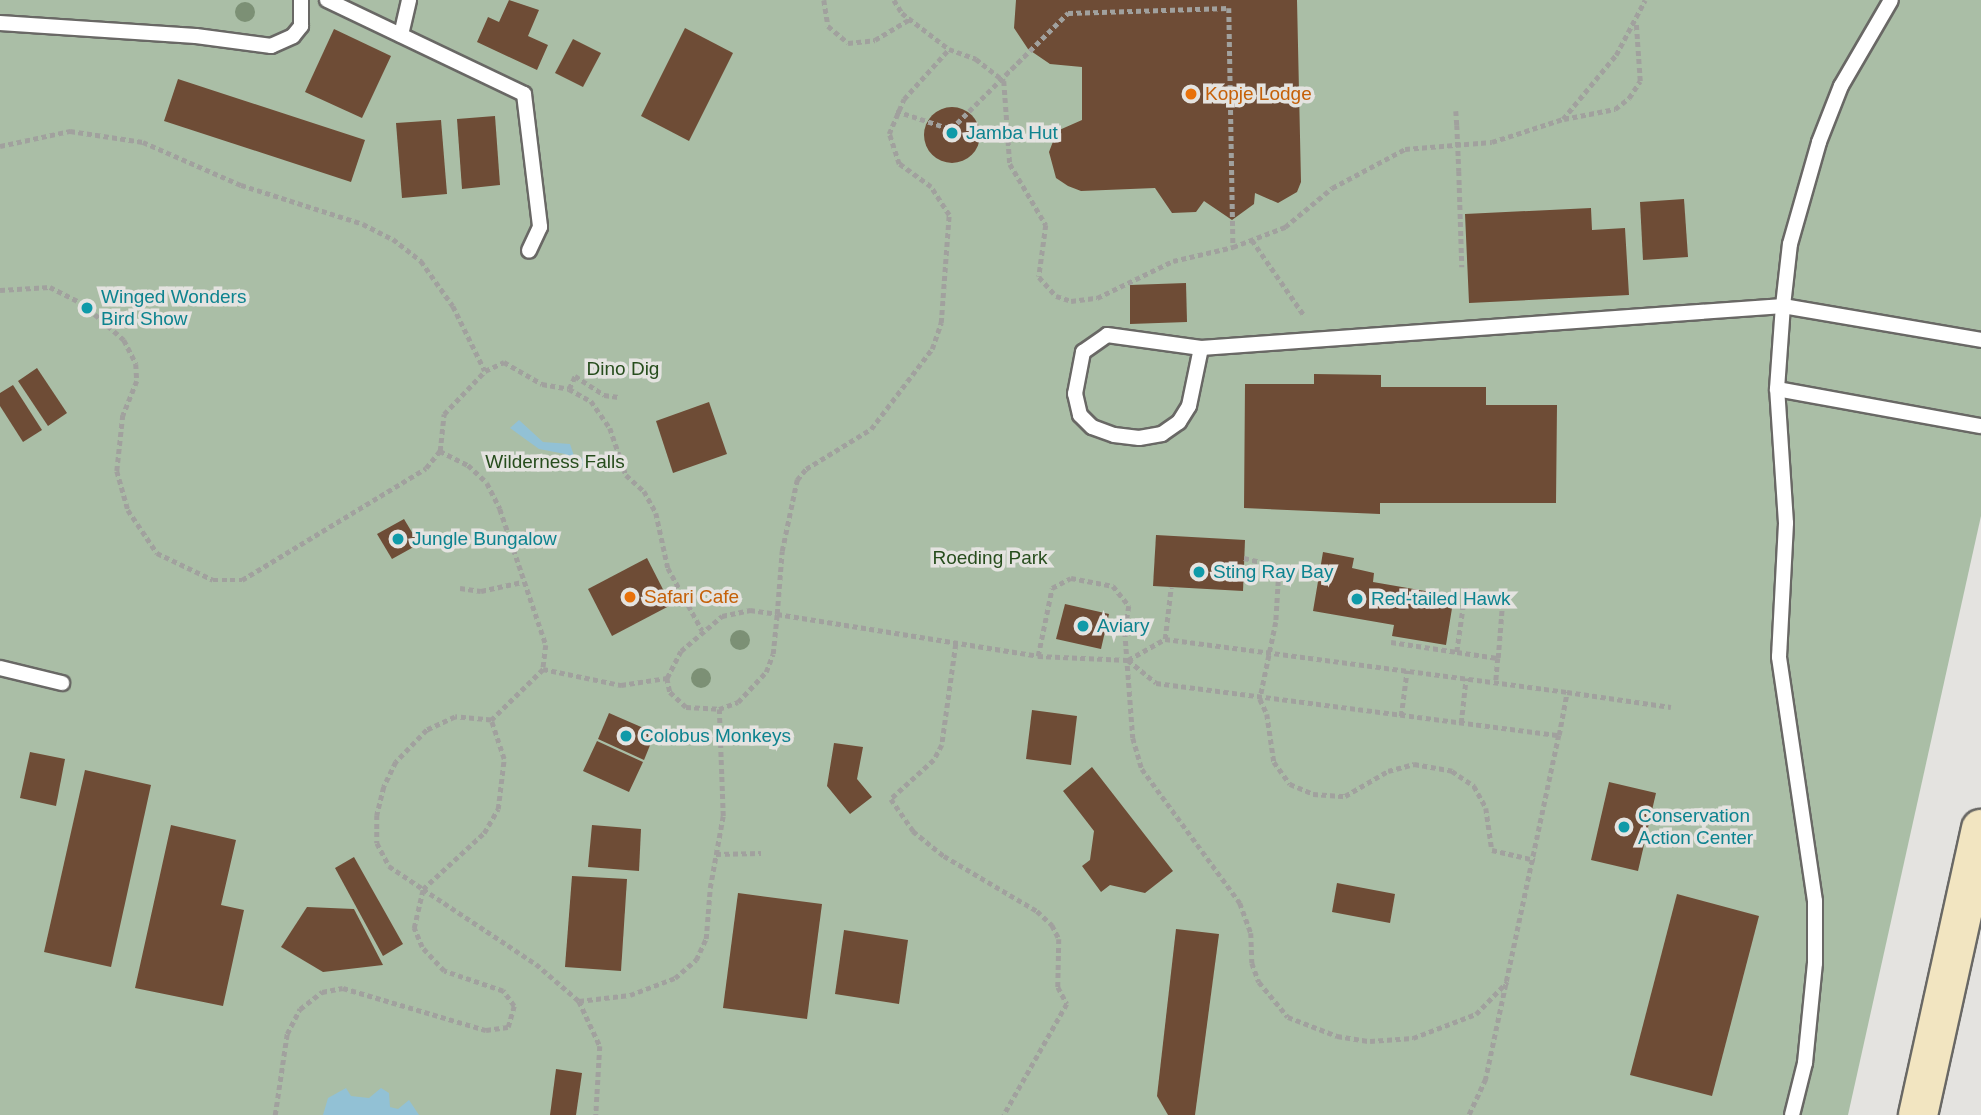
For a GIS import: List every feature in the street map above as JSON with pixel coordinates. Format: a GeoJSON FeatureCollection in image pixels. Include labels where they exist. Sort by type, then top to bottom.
{"type":"FeatureCollection","features":[{"type":"Feature","properties":{"kind":"main road"},"geometry":{"type":"LineString","coordinates":[[1918,1115],[1981,829]]}},
{"type":"Feature","properties":{"kind":"lane"},"geometry":{"type":"LineString","coordinates":[[0,23],[196,36],[271,46],[283,43],[301,26],[301,0]]}},
{"type":"Feature","properties":{"kind":"lane"},"geometry":{"type":"LineString","coordinates":[[327,0],[524,94],[540,227],[529,251]]}},
{"type":"Feature","properties":{"kind":"lane"},"geometry":{"type":"LineString","coordinates":[[401,35],[409,0]]}},
{"type":"Feature","properties":{"kind":"lane"},"geometry":{"type":"LineString","coordinates":[[1792,1115],[1806,1050],[1815,901],[1779,657],[1786,523],[1777,389],[1783,306],[1790,244],[1819,142],[1841,86],[1891,0]]}},
{"type":"Feature","properties":{"kind":"lane"},"geometry":{"type":"LineString","coordinates":[[1201,348],[1189,406],[1178,422],[1162,434],[1139,438],[1114,435],[1092,427],[1080,415],[1075,394],[1077,372],[1083,352],[1095,340],[1107,335],[1139,336],[1201,348],[1783,306],[1981,340]]}},
{"type":"Feature","properties":{"kind":"lane"},"geometry":{"type":"LineString","coordinates":[[1777,389],[1981,426]]}},
{"type":"Feature","properties":{"kind":"lane"},"geometry":{"type":"LineString","coordinates":[[0,668],[62,683]]}},
{"type":"Feature","properties":{"kind":"path"},"geometry":{"type":"LineString","coordinates":[[824,0],[828,26],[837,38],[848,43],[875,40],[910,19]]}},
{"type":"Feature","properties":{"kind":"path"},"geometry":{"type":"LineString","coordinates":[[894,0],[910,19],[949,49],[976,59],[1004,81],[1010,164],[1046,225],[1039,277],[1056,296],[1071,301],[1097,298],[1173,261],[1233,247],[1285,226],[1332,188],[1405,149],[1492,142],[1563,119],[1615,109],[1629,99],[1640,81],[1636,22]]}},
{"type":"Feature","properties":{"kind":"path"},"geometry":{"type":"LineString","coordinates":[[1563,119],[1616,55],[1636,22],[1644,0]]}},
{"type":"Feature","properties":{"kind":"path"},"geometry":{"type":"LineString","coordinates":[[896,111],[951,129],[1004,81],[1068,13],[1229,8],[1233,247]]}},
{"type":"Feature","properties":{"kind":"path"},"geometry":{"type":"LineString","coordinates":[[949,49],[896,111],[889,134],[892,154],[912,178],[944,200],[949,215],[941,323],[932,349],[871,429],[806,469],[797,480],[782,551],[776,614],[773,654],[766,672],[738,702],[719,709],[686,707],[670,692],[667,678],[681,651],[702,630],[722,616],[750,610],[776,614],[956,644],[1038,656],[1128,660],[1165,639],[1244,652],[1270,650],[1671,708]]}},
{"type":"Feature","properties":{"kind":"path"},"geometry":{"type":"LineString","coordinates":[[1456,111],[1462,267]]}},
{"type":"Feature","properties":{"kind":"path"},"geometry":{"type":"LineString","coordinates":[[0,146],[70,131],[143,142],[241,185],[363,224],[393,239],[421,261],[453,306],[485,371]]}},
{"type":"Feature","properties":{"kind":"path"},"geometry":{"type":"LineString","coordinates":[[1252,240],[1306,318]]}},
{"type":"Feature","properties":{"kind":"path"},"geometry":{"type":"LineString","coordinates":[[0,290],[50,287],[82,303],[124,340],[136,364],[137,382],[117,442],[117,471],[128,510],[157,553],[213,580],[242,580],[426,468],[440,451],[444,414],[485,371],[504,362],[542,384],[569,389],[591,401],[610,428],[626,475],[644,491],[656,513],[678,593],[702,630]]}},
{"type":"Feature","properties":{"kind":"path"},"geometry":{"type":"LineString","coordinates":[[569,389],[575,376],[604,395],[619,397]]}},
{"type":"Feature","properties":{"kind":"path"},"geometry":{"type":"LineString","coordinates":[[440,451],[468,465],[487,483],[500,509],[522,582],[546,645],[543,670],[491,720],[455,718],[427,730],[396,762],[384,788],[377,815],[377,844],[389,866],[567,986],[579,1001],[600,1046],[596,1115]]}},
{"type":"Feature","properties":{"kind":"path"},"geometry":{"type":"LineString","coordinates":[[1244,558],[1270,564],[1279,572],[1270,650],[1260,699],[1267,714],[1273,762],[1290,784],[1313,794],[1345,796],[1388,771],[1414,764],[1452,771],[1474,786],[1486,808],[1492,850],[1535,860]]}},
{"type":"Feature","properties":{"kind":"path"},"geometry":{"type":"LineString","coordinates":[[1038,656],[1052,589],[1071,578],[1113,586],[1129,606],[1125,632],[1133,738],[1142,769],[1240,903],[1251,933],[1252,963],[1259,982],[1288,1017],[1303,1027],[1337,1036],[1370,1041],[1413,1038],[1476,1014],[1507,982]]}},
{"type":"Feature","properties":{"kind":"path"},"geometry":{"type":"LineString","coordinates":[[460,588],[481,591],[522,582]]}},
{"type":"Feature","properties":{"kind":"path"},"geometry":{"type":"LineString","coordinates":[[1165,639],[1171,587]]}},
{"type":"Feature","properties":{"kind":"path"},"geometry":{"type":"LineString","coordinates":[[1457,652],[1466,588]]}},
{"type":"Feature","properties":{"kind":"path"},"geometry":{"type":"LineString","coordinates":[[1496,682],[1503,594]]}},
{"type":"Feature","properties":{"kind":"path"},"geometry":{"type":"LineString","coordinates":[[1391,642],[1498,658]]}},
{"type":"Feature","properties":{"kind":"path"},"geometry":{"type":"LineString","coordinates":[[956,644],[942,745],[934,760],[891,799],[912,831],[944,856],[1037,911],[1052,925],[1059,939],[1058,987],[1067,1004],[1004,1115]]}},
{"type":"Feature","properties":{"kind":"path"},"geometry":{"type":"LineString","coordinates":[[1128,660],[1156,683],[1260,699],[1559,735]]}},
{"type":"Feature","properties":{"kind":"path"},"geometry":{"type":"LineString","coordinates":[[543,670],[621,685],[667,678]]}},
{"type":"Feature","properties":{"kind":"path"},"geometry":{"type":"LineString","coordinates":[[1401,716],[1407,670]]}},
{"type":"Feature","properties":{"kind":"path"},"geometry":{"type":"LineString","coordinates":[[1461,723],[1466,678]]}},
{"type":"Feature","properties":{"kind":"path"},"geometry":{"type":"LineString","coordinates":[[1469,1115],[1486,1079],[1535,860],[1567,692]]}},
{"type":"Feature","properties":{"kind":"path"},"geometry":{"type":"LineString","coordinates":[[579,1001],[630,995],[675,978],[696,960],[706,939],[723,816],[725,765],[719,709]]}},
{"type":"Feature","properties":{"kind":"path"},"geometry":{"type":"LineString","coordinates":[[275,1115],[287,1034],[300,1009],[322,992],[350,990],[486,1030],[508,1027],[514,1006],[503,991],[444,971],[422,947],[414,928],[423,889],[484,833],[498,809],[504,759],[491,720]]}},
{"type":"Feature","properties":{"kind":"path"},"geometry":{"type":"LineString","coordinates":[[716,854],[761,853]]}},
{"type":"Feature","properties":{"kind":"green space","name":"Roeding Park"},"geometry":{"type":"Polygon","coordinates":[[[0,0],[1981,0],[1981,516],[1848,1115],[0,1115],[0,0]]]}},
{"type":"Feature","properties":{"kind":"water"},"geometry":{"type":"Polygon","coordinates":[[[519,420],[543,442],[570,444],[575,459],[586,458],[587,464],[578,469],[565,454],[539,449],[510,428],[519,420]]]}},
{"type":"Feature","properties":{"kind":"water"},"geometry":{"type":"Polygon","coordinates":[[[346,1088],[351,1096],[369,1098],[381,1088],[389,1093],[390,1107],[398,1109],[409,1100],[419,1115],[323,1115],[328,1098],[346,1088]]]}},
{"type":"Feature","properties":{"kind":"building"},"geometry":{"type":"Polygon","coordinates":[[[509,0],[539,10],[528,36],[548,45],[537,70],[477,42],[488,17],[499,22],[509,0]]]}},
{"type":"Feature","properties":{"kind":"building","name":"Kopje Lodge"},"geometry":{"type":"Polygon","coordinates":[[[1016,0],[1297,0],[1301,182],[1297,192],[1278,203],[1255,193],[1254,204],[1232,220],[1204,201],[1196,212],[1172,213],[1155,188],[1081,191],[1056,178],[1049,152],[1057,131],[1082,120],[1082,67],[1050,64],[1028,49],[1014,28],[1016,0]]]}},
{"type":"Feature","properties":{"kind":"building"},"geometry":{"type":"Polygon","coordinates":[[[685,28],[733,53],[689,141],[641,116],[685,28]]]}},
{"type":"Feature","properties":{"kind":"building"},"geometry":{"type":"Polygon","coordinates":[[[334,29],[391,56],[362,118],[305,92],[334,29]]]}},
{"type":"Feature","properties":{"kind":"building"},"geometry":{"type":"Polygon","coordinates":[[[573,39],[601,53],[583,87],[555,73],[573,39]]]}},
{"type":"Feature","properties":{"kind":"building"},"geometry":{"type":"Polygon","coordinates":[[[178,79],[365,140],[351,182],[164,121],[178,79]]]}},
{"type":"Feature","properties":{"kind":"building","name":"Jamba Hut"},"geometry":{"type":"Polygon","coordinates":[[[952,107],[963,109],[972,115],[978,124],[978,146],[972,155],[963,161],[952,163],[941,161],[932,155],[926,146],[924,135],[926,124],[932,115],[941,109],[952,107]]]}},
{"type":"Feature","properties":{"kind":"building"},"geometry":{"type":"Polygon","coordinates":[[[495,116],[500,185],[462,189],[457,119],[495,116]]]}},
{"type":"Feature","properties":{"kind":"building"},"geometry":{"type":"Polygon","coordinates":[[[441,120],[447,194],[402,198],[396,123],[441,120]]]}},
{"type":"Feature","properties":{"kind":"building"},"geometry":{"type":"Polygon","coordinates":[[[1684,199],[1688,257],[1643,260],[1640,202],[1684,199]]]}},
{"type":"Feature","properties":{"kind":"building"},"geometry":{"type":"Polygon","coordinates":[[[1591,208],[1592,230],[1625,228],[1629,295],[1469,303],[1465,214],[1591,208]]]}},
{"type":"Feature","properties":{"kind":"building"},"geometry":{"type":"Polygon","coordinates":[[[1186,283],[1187,322],[1130,324],[1130,285],[1186,283]]]}},
{"type":"Feature","properties":{"kind":"building"},"geometry":{"type":"Polygon","coordinates":[[[37,368],[67,413],[48,426],[18,381],[37,368]]]}},
{"type":"Feature","properties":{"kind":"building"},"geometry":{"type":"Polygon","coordinates":[[[1314,374],[1381,375],[1381,387],[1486,387],[1486,405],[1557,405],[1556,503],[1380,503],[1380,514],[1244,508],[1245,384],[1314,384],[1314,374]]]}},
{"type":"Feature","properties":{"kind":"building"},"geometry":{"type":"Polygon","coordinates":[[[13,385],[42,430],[23,442],[0,406],[0,393],[13,385]]]}},
{"type":"Feature","properties":{"kind":"building"},"geometry":{"type":"Polygon","coordinates":[[[709,402],[727,454],[673,473],[656,421],[709,402]]]}},
{"type":"Feature","properties":{"kind":"building","name":"Jungle Bungalow"},"geometry":{"type":"Polygon","coordinates":[[[404,519],[419,544],[392,559],[377,534],[404,519]]]}},
{"type":"Feature","properties":{"kind":"building","name":"Sting Ray Bay"},"geometry":{"type":"Polygon","coordinates":[[[1156,535],[1245,540],[1243,591],[1153,586],[1156,535]]]}},
{"type":"Feature","properties":{"kind":"building","name":"Red-tailed Hawk"},"geometry":{"type":"Polygon","coordinates":[[[1323,552],[1354,558],[1352,568],[1374,573],[1373,582],[1454,596],[1446,645],[1392,636],[1394,625],[1313,611],[1323,552]]]}},
{"type":"Feature","properties":{"kind":"building","name":"Safari Cafe"},"geometry":{"type":"Polygon","coordinates":[[[647,558],[671,605],[612,636],[588,589],[647,558]]]}},
{"type":"Feature","properties":{"kind":"building","name":"Aviary"},"geometry":{"type":"Polygon","coordinates":[[[1065,604],[1109,614],[1101,649],[1056,639],[1065,604]]]}},
{"type":"Feature","properties":{"kind":"building"},"geometry":{"type":"Polygon","coordinates":[[[1032,710],[1077,716],[1071,765],[1026,759],[1032,710]]]}},
{"type":"Feature","properties":{"kind":"building","name":"Colobus Monkeys"},"geometry":{"type":"Polygon","coordinates":[[[609,713],[655,733],[644,760],[598,739],[609,713]]]}},
{"type":"Feature","properties":{"kind":"building"},"geometry":{"type":"Polygon","coordinates":[[[597,741],[643,762],[629,792],[583,771],[597,741]]]}},
{"type":"Feature","properties":{"kind":"building"},"geometry":{"type":"Polygon","coordinates":[[[834,743],[863,747],[857,779],[872,797],[850,814],[827,786],[834,743]]]}},
{"type":"Feature","properties":{"kind":"building"},"geometry":{"type":"Polygon","coordinates":[[[30,752],[65,759],[56,806],[20,798],[30,752]]]}},
{"type":"Feature","properties":{"kind":"building"},"geometry":{"type":"Polygon","coordinates":[[[1092,767],[1173,871],[1145,893],[1110,885],[1101,892],[1082,866],[1090,860],[1094,831],[1063,791],[1092,767]]]}},
{"type":"Feature","properties":{"kind":"building"},"geometry":{"type":"Polygon","coordinates":[[[85,770],[151,785],[111,967],[44,952],[85,770]]]}},
{"type":"Feature","properties":{"kind":"building","name":"Conservation Action Center"},"geometry":{"type":"Polygon","coordinates":[[[1609,782],[1656,793],[1638,871],[1591,860],[1609,782]]]}},
{"type":"Feature","properties":{"kind":"building"},"geometry":{"type":"Polygon","coordinates":[[[171,825],[236,840],[221,905],[244,910],[223,1006],[135,988],[171,825]]]}},
{"type":"Feature","properties":{"kind":"building"},"geometry":{"type":"Polygon","coordinates":[[[592,825],[641,829],[639,871],[588,867],[592,825]]]}},
{"type":"Feature","properties":{"kind":"building"},"geometry":{"type":"Polygon","coordinates":[[[354,857],[403,944],[383,956],[335,868],[354,857]]]}},
{"type":"Feature","properties":{"kind":"building"},"geometry":{"type":"Polygon","coordinates":[[[572,876],[627,879],[621,971],[565,967],[572,876]]]}},
{"type":"Feature","properties":{"kind":"building"},"geometry":{"type":"Polygon","coordinates":[[[1337,883],[1395,894],[1390,923],[1332,912],[1337,883]]]}},
{"type":"Feature","properties":{"kind":"building"},"geometry":{"type":"Polygon","coordinates":[[[738,893],[822,904],[807,1019],[723,1008],[738,893]]]}},
{"type":"Feature","properties":{"kind":"building"},"geometry":{"type":"Polygon","coordinates":[[[1677,894],[1759,916],[1712,1096],[1630,1075],[1677,894]]]}},
{"type":"Feature","properties":{"kind":"building"},"geometry":{"type":"Polygon","coordinates":[[[307,907],[354,909],[383,965],[323,972],[281,947],[307,907]]]}},
{"type":"Feature","properties":{"kind":"building"},"geometry":{"type":"Polygon","coordinates":[[[1176,929],[1219,934],[1195,1115],[1168,1115],[1157,1096],[1176,929]]]}},
{"type":"Feature","properties":{"kind":"building"},"geometry":{"type":"Polygon","coordinates":[[[844,930],[908,940],[899,1004],[835,994],[844,930]]]}},
{"type":"Feature","properties":{"kind":"building"},"geometry":{"type":"Polygon","coordinates":[[[556,1069],[582,1073],[576,1115],[550,1115],[556,1069]]]}},
{"type":"Feature","properties":{"kind":"place","name":"Kopje Lodge"},"geometry":{"type":"Point","coordinates":[1191,94]}},
{"type":"Feature","properties":{"kind":"place","name":"Jamba Hut"},"geometry":{"type":"Point","coordinates":[952,133]}},
{"type":"Feature","properties":{"kind":"place","name":"Winged Wonders Bird Show"},"geometry":{"type":"Point","coordinates":[87,308]}},
{"type":"Feature","properties":{"kind":"place","name":"Jungle Bungalow"},"geometry":{"type":"Point","coordinates":[398,539]}},
{"type":"Feature","properties":{"kind":"place","name":"Sting Ray Bay"},"geometry":{"type":"Point","coordinates":[1199,572]}},
{"type":"Feature","properties":{"kind":"place","name":"Safari Cafe"},"geometry":{"type":"Point","coordinates":[630,597]}},
{"type":"Feature","properties":{"kind":"place","name":"Red-tailed Hawk"},"geometry":{"type":"Point","coordinates":[1357,599]}},
{"type":"Feature","properties":{"kind":"place","name":"Aviary"},"geometry":{"type":"Point","coordinates":[1083,626]}},
{"type":"Feature","properties":{"kind":"place","name":"Colobus Monkeys"},"geometry":{"type":"Point","coordinates":[626,736]}},
{"type":"Feature","properties":{"kind":"place","name":"Conservation Action Center"},"geometry":{"type":"Point","coordinates":[1624,827]}},
{"type":"Feature","properties":{"kind":"park label","name":"Dino Dig"},"geometry":{"type":"Point","coordinates":[623,369]}},
{"type":"Feature","properties":{"kind":"park label","name":"Wilderness Falls"},"geometry":{"type":"Point","coordinates":[555,462]}}]}
